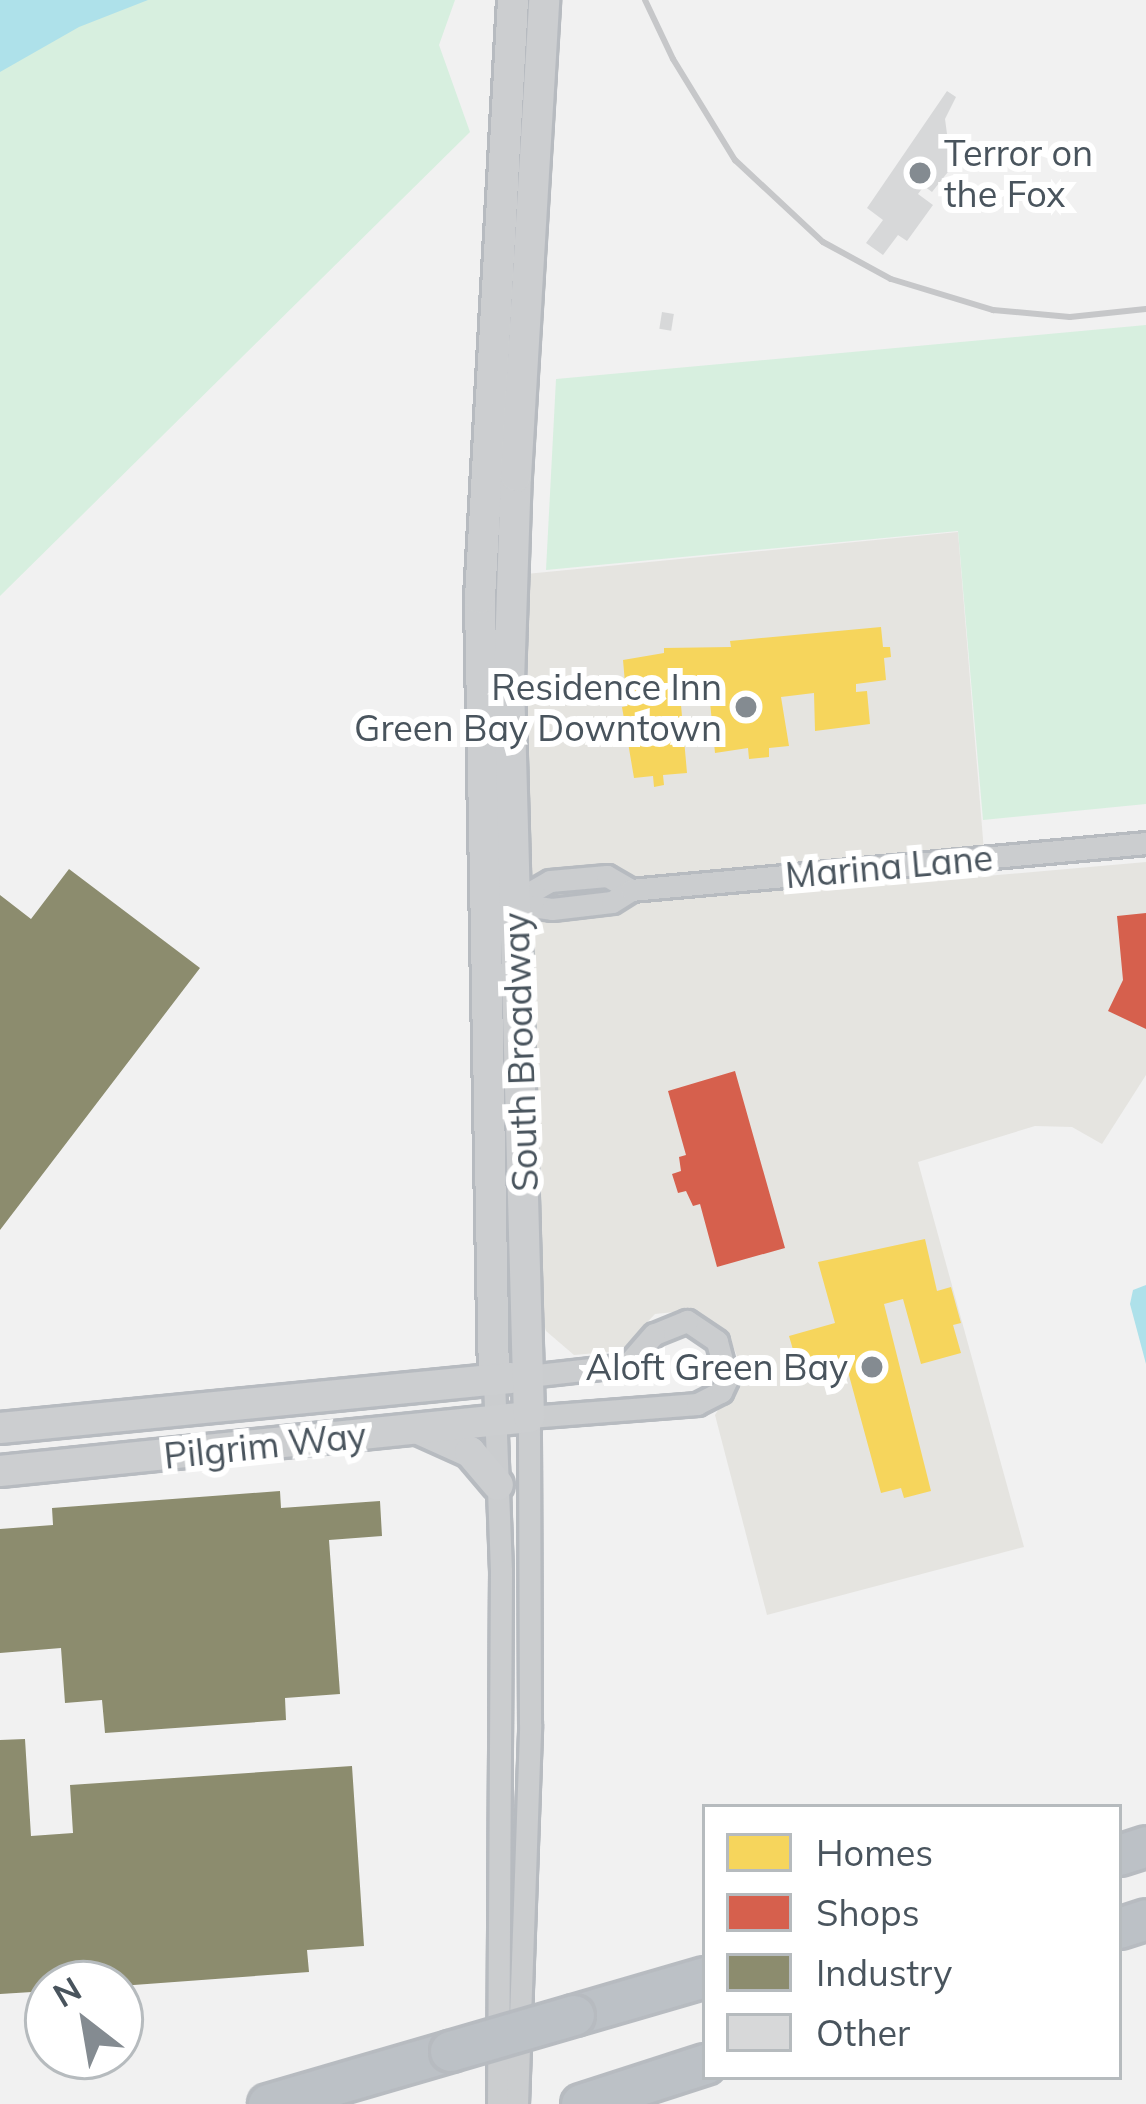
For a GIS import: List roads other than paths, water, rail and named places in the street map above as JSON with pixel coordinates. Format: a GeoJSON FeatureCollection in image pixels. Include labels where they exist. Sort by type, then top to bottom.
{"type":"FeatureCollection","features":[{"type":"Feature","properties":{"kind":"highway"},"geometry":{"type":"LineString","coordinates":[[268,2104],[702,1978]]}},
{"type":"Feature","properties":{"kind":"highway"},"geometry":{"type":"LineString","coordinates":[[581,2104],[702,2065]]}},
{"type":"Feature","properties":{"kind":"street","name":"South Broadway"},"geometry":{"type":"LineString","coordinates":[[498,2104],[498,1485],[480,598],[513,0]]}},
{"type":"Feature","properties":{"kind":"street","name":"South Broadway"},"geometry":{"type":"LineString","coordinates":[[517,2104],[530,1724],[529,1376],[509,682],[544,0]]}},
{"type":"Feature","properties":{"kind":"street","name":"Marina Lane"},"geometry":{"type":"LineString","coordinates":[[483,903],[515,901],[550,881],[607,876],[631,890],[1146,843]]}},
{"type":"Feature","properties":{"kind":"street"},"geometry":{"type":"LineString","coordinates":[[529,1376],[626,1365],[654,1334],[687,1321],[717,1340],[727,1379],[721,1392],[697,1404],[529,1417]]}},
{"type":"Feature","properties":{"kind":"street","name":"Pilgrim Way"},"geometry":{"type":"LineString","coordinates":[[0,1428],[529,1376]]}},
{"type":"Feature","properties":{"kind":"street","name":"Pilgrim Way"},"geometry":{"type":"LineString","coordinates":[[0,1471],[529,1417]]}},
{"type":"Feature","properties":{"kind":"street"},"geometry":{"type":"LineString","coordinates":[[418,1430],[470,1452],[498,1485]]}},
{"type":"Feature","properties":{"kind":"water"},"geometry":{"type":"Polygon","coordinates":[[[0,0],[148,0],[79,27],[0,72],[0,0]]]}},
{"type":"Feature","properties":{"kind":"water"},"geometry":{"type":"Polygon","coordinates":[[[1146,1285],[1146,1364],[1130,1304],[1133,1290],[1146,1285]]]}},
{"type":"Feature","properties":{"kind":"railway"},"geometry":{"type":"LineString","coordinates":[[645,0],[673,59],[735,160],[823,242],[891,279],[993,310],[1070,317],[1146,309]]}},
{"type":"Feature","properties":{"kind":"place","name":"Terror on the Fox"},"geometry":{"type":"Point","coordinates":[920,173]}},
{"type":"Feature","properties":{"kind":"place","name":"Residence Inn Green Bay Downtown"},"geometry":{"type":"Point","coordinates":[746,707]}},
{"type":"Feature","properties":{"kind":"place","name":"Aloft Green Bay"},"geometry":{"type":"Point","coordinates":[872,1367]}}]}
